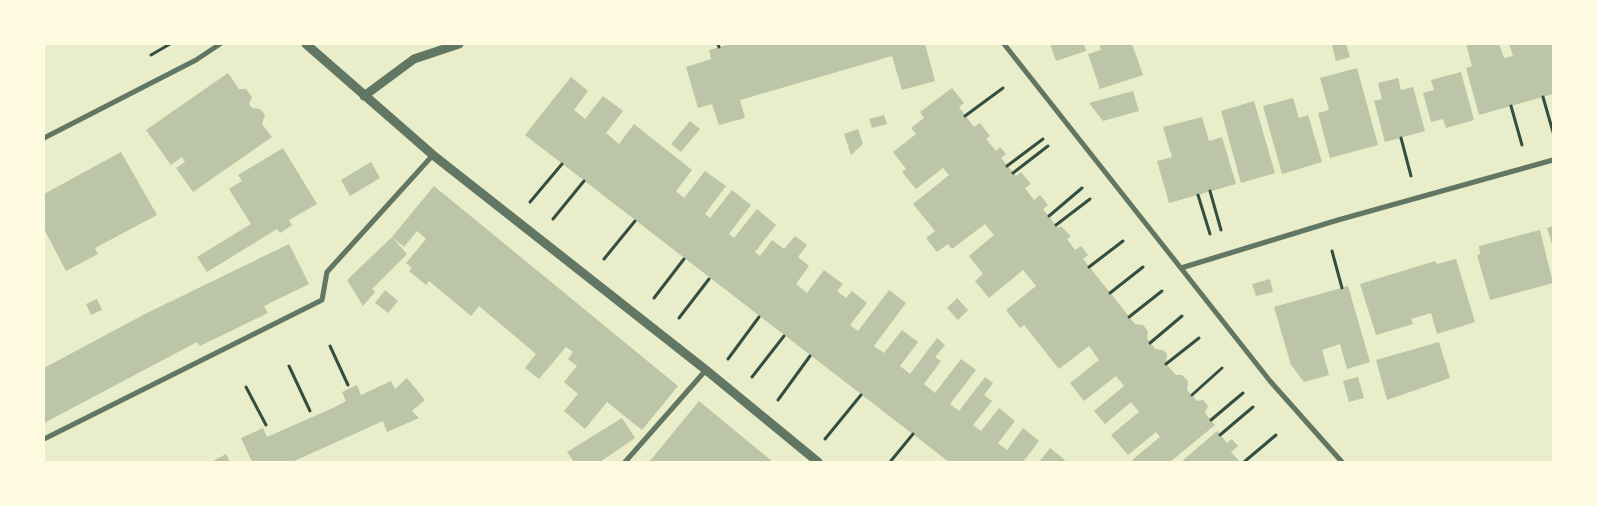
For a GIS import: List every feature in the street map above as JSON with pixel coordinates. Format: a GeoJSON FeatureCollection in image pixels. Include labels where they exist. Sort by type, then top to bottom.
{"type":"FeatureCollection","features":[{"type":"Feature","properties":{"kind":"street"},"geometry":{"type":"LineString","coordinates":[[44,138],[196,60],[220,44]]}},
{"type":"Feature","properties":{"kind":"street"},"geometry":{"type":"LineString","coordinates":[[306,44],[433,155],[706,370],[818,462]]}},
{"type":"Feature","properties":{"kind":"street"},"geometry":{"type":"LineString","coordinates":[[364,96],[414,59],[459,44]]}},
{"type":"Feature","properties":{"kind":"street"},"geometry":{"type":"LineString","coordinates":[[1004,44],[1270,381],[1342,462]]}},
{"type":"Feature","properties":{"kind":"street"},"geometry":{"type":"LineString","coordinates":[[44,439],[322,300],[327,272],[433,155]]}},
{"type":"Feature","properties":{"kind":"street"},"geometry":{"type":"LineString","coordinates":[[1181,268],[1320,225],[1553,160]]}},
{"type":"Feature","properties":{"kind":"street"},"geometry":{"type":"LineString","coordinates":[[625,462],[706,370]]}},
{"type":"Feature","properties":{"kind":"path"},"geometry":{"type":"LineString","coordinates":[[965,116],[1003,88]]}},
{"type":"Feature","properties":{"kind":"path"},"geometry":{"type":"LineString","coordinates":[[1543,97],[1553,132]]}},
{"type":"Feature","properties":{"kind":"path"},"geometry":{"type":"LineString","coordinates":[[1511,106],[1522,145]]}},
{"type":"Feature","properties":{"kind":"path"},"geometry":{"type":"LineString","coordinates":[[1007,166],[1043,138]]}},
{"type":"Feature","properties":{"kind":"path"},"geometry":{"type":"LineString","coordinates":[[1401,138],[1411,176]]}},
{"type":"Feature","properties":{"kind":"path"},"geometry":{"type":"LineString","coordinates":[[1013,173],[1048,146]]}},
{"type":"Feature","properties":{"kind":"path"},"geometry":{"type":"LineString","coordinates":[[528,203],[562,164]]}},
{"type":"Feature","properties":{"kind":"path"},"geometry":{"type":"LineString","coordinates":[[551,222],[584,181]]}},
{"type":"Feature","properties":{"kind":"path"},"geometry":{"type":"LineString","coordinates":[[1049,216],[1082,188]]}},
{"type":"Feature","properties":{"kind":"path"},"geometry":{"type":"LineString","coordinates":[[1210,191],[1221,230]]}},
{"type":"Feature","properties":{"kind":"path"},"geometry":{"type":"LineString","coordinates":[[1198,195],[1210,234]]}},
{"type":"Feature","properties":{"kind":"path"},"geometry":{"type":"LineString","coordinates":[[1056,225],[1090,199]]}},
{"type":"Feature","properties":{"kind":"path"},"geometry":{"type":"LineString","coordinates":[[602,262],[635,221]]}},
{"type":"Feature","properties":{"kind":"path"},"geometry":{"type":"LineString","coordinates":[[1089,267],[1123,241]]}},
{"type":"Feature","properties":{"kind":"path"},"geometry":{"type":"LineString","coordinates":[[1332,251],[1342,288]]}},
{"type":"Feature","properties":{"kind":"path"},"geometry":{"type":"LineString","coordinates":[[652,301],[684,259]]}},
{"type":"Feature","properties":{"kind":"path"},"geometry":{"type":"LineString","coordinates":[[1110,293],[1143,266]]}},
{"type":"Feature","properties":{"kind":"path"},"geometry":{"type":"LineString","coordinates":[[677,321],[709,279]]}},
{"type":"Feature","properties":{"kind":"path"},"geometry":{"type":"LineString","coordinates":[[1129,317],[1162,291]]}},
{"type":"Feature","properties":{"kind":"path"},"geometry":{"type":"LineString","coordinates":[[1150,343],[1182,316]]}},
{"type":"Feature","properties":{"kind":"path"},"geometry":{"type":"LineString","coordinates":[[726,360],[759,317]]}},
{"type":"Feature","properties":{"kind":"path"},"geometry":{"type":"LineString","coordinates":[[750,380],[784,336]]}},
{"type":"Feature","properties":{"kind":"path"},"geometry":{"type":"LineString","coordinates":[[1166,364],[1199,338]]}},
{"type":"Feature","properties":{"kind":"path"},"geometry":{"type":"LineString","coordinates":[[330,346],[348,385]]}},
{"type":"Feature","properties":{"kind":"path"},"geometry":{"type":"LineString","coordinates":[[777,401],[810,356]]}},
{"type":"Feature","properties":{"kind":"path"},"geometry":{"type":"LineString","coordinates":[[289,366],[310,411]]}},
{"type":"Feature","properties":{"kind":"path"},"geometry":{"type":"LineString","coordinates":[[1192,395],[1222,368]]}},
{"type":"Feature","properties":{"kind":"path"},"geometry":{"type":"LineString","coordinates":[[246,388],[266,425]]}},
{"type":"Feature","properties":{"kind":"path"},"geometry":{"type":"LineString","coordinates":[[1211,420],[1243,394]]}},
{"type":"Feature","properties":{"kind":"path"},"geometry":{"type":"LineString","coordinates":[[822,442],[861,395]]}},
{"type":"Feature","properties":{"kind":"path"},"geometry":{"type":"LineString","coordinates":[[1220,435],[1253,407]]}},
{"type":"Feature","properties":{"kind":"path"},"geometry":{"type":"LineString","coordinates":[[890,462],[912,434]]}},
{"type":"Feature","properties":{"kind":"path"},"geometry":{"type":"LineString","coordinates":[[1244,462],[1276,435]]}},
{"type":"Feature","properties":{"kind":"building"},"geometry":{"type":"Polygon","coordinates":[[[730,44],[925,44],[935,81],[902,90],[892,56],[740,100],[745,118],[719,125],[712,104],[698,108],[686,67],[711,59],[709,50],[730,44]]]}},
{"type":"Feature","properties":{"kind":"building"},"geometry":{"type":"Polygon","coordinates":[[[1050,44],[1084,44],[1086,51],[1056,61],[1050,44]]]}},
{"type":"Feature","properties":{"kind":"building"},"geometry":{"type":"Polygon","coordinates":[[[1099,44],[1132,44],[1143,75],[1100,89],[1088,54],[1101,50],[1099,44]]]}},
{"type":"Feature","properties":{"kind":"building"},"geometry":{"type":"Polygon","coordinates":[[[1346,44],[1350,57],[1336,61],[1332,45],[1346,44]]]}},
{"type":"Feature","properties":{"kind":"building"},"geometry":{"type":"Polygon","coordinates":[[[1466,44],[1499,44],[1504,58],[1513,56],[1509,44],[1553,44],[1553,94],[1479,115],[1466,68],[1472,66],[1466,44]]]}},
{"type":"Feature","properties":{"kind":"building"},"geometry":{"type":"Polygon","coordinates":[[[1357,68],[1378,145],[1330,158],[1318,113],[1329,110],[1320,78],[1357,68]]]}},
{"type":"Feature","properties":{"kind":"building"},"geometry":{"type":"Polygon","coordinates":[[[1461,72],[1474,120],[1446,128],[1443,119],[1431,122],[1423,93],[1434,90],[1431,80],[1461,72]]]}},
{"type":"Feature","properties":{"kind":"building"},"geometry":{"type":"Polygon","coordinates":[[[228,73],[239,89],[246,89],[252,97],[249,104],[252,108],[260,109],[265,115],[262,124],[272,137],[193,192],[176,168],[185,162],[182,157],[171,165],[146,130],[228,73]]]}},
{"type":"Feature","properties":{"kind":"building"},"geometry":{"type":"Polygon","coordinates":[[[571,77],[588,91],[574,110],[585,119],[603,96],[623,111],[606,133],[619,144],[634,124],[692,170],[676,191],[684,198],[705,171],[726,186],[705,214],[710,218],[732,190],[751,205],[729,234],[734,238],[757,209],[776,225],[755,252],[760,256],[772,240],[784,249],[795,236],[807,245],[798,257],[809,266],[796,284],[807,293],[824,270],[843,284],[837,291],[846,298],[852,291],[867,303],[850,325],[858,331],[889,290],[906,303],[874,346],[884,353],[902,330],[918,342],[900,366],[910,374],[937,338],[945,345],[935,357],[941,361],[924,384],[935,393],[961,359],[976,370],[950,404],[959,411],[985,377],[993,383],[984,395],[992,401],[973,425],[981,431],[999,408],[1015,421],[998,443],[1007,450],[1023,428],[1039,441],[1023,462],[949,462],[525,135],[571,77]]]}},
{"type":"Feature","properties":{"kind":"building"},"geometry":{"type":"Polygon","coordinates":[[[1398,78],[1401,90],[1413,87],[1425,131],[1385,142],[1374,101],[1382,99],[1378,83],[1398,78]]]}},
{"type":"Feature","properties":{"kind":"building"},"geometry":{"type":"Polygon","coordinates":[[[952,88],[964,103],[959,107],[974,127],[980,123],[990,136],[986,139],[996,151],[1000,147],[1006,154],[1001,158],[1016,176],[1021,172],[1031,184],[1025,188],[1034,200],[1040,195],[1048,205],[1043,209],[1058,228],[1061,226],[1071,236],[1067,239],[1075,250],[1081,246],[1088,255],[1083,259],[1135,324],[1143,325],[1148,331],[1147,338],[1155,349],[1163,350],[1167,354],[1166,364],[1176,375],[1182,375],[1188,381],[1187,390],[1197,401],[1203,400],[1208,406],[1205,413],[1215,425],[1170,462],[1134,462],[1132,460],[1160,437],[1156,432],[1128,455],[1111,435],[1139,412],[1131,402],[1105,424],[1094,411],[1124,386],[1116,376],[1084,401],[1070,383],[1099,360],[1089,346],[1059,369],[1024,325],[1020,328],[1006,310],[1036,286],[1023,270],[989,298],[975,281],[983,274],[969,256],[994,235],[985,224],[952,249],[948,244],[937,252],[926,238],[935,231],[913,204],[949,175],[943,168],[916,189],[902,172],[906,169],[893,152],[916,134],[911,128],[924,118],[920,112],[952,88]]]}},
{"type":"Feature","properties":{"kind":"building"},"geometry":{"type":"Polygon","coordinates":[[[1133,91],[1139,111],[1103,121],[1089,103],[1133,91]]]}},
{"type":"Feature","properties":{"kind":"building"},"geometry":{"type":"Polygon","coordinates":[[[1293,98],[1299,118],[1308,115],[1322,162],[1282,174],[1263,106],[1293,98]]]}},
{"type":"Feature","properties":{"kind":"building"},"geometry":{"type":"Polygon","coordinates":[[[1254,101],[1275,173],[1241,183],[1221,111],[1254,101]]]}},
{"type":"Feature","properties":{"kind":"building"},"geometry":{"type":"Polygon","coordinates":[[[884,115],[887,124],[872,128],[869,119],[884,115]]]}},
{"type":"Feature","properties":{"kind":"building"},"geometry":{"type":"Polygon","coordinates":[[[1202,117],[1209,141],[1222,137],[1236,184],[1169,203],[1157,161],[1172,157],[1163,127],[1202,117]]]}},
{"type":"Feature","properties":{"kind":"building"},"geometry":{"type":"Polygon","coordinates":[[[690,121],[700,129],[681,152],[671,144],[690,121]]]}},
{"type":"Feature","properties":{"kind":"building"},"geometry":{"type":"Polygon","coordinates":[[[858,129],[863,144],[851,155],[844,134],[858,129]]]}},
{"type":"Feature","properties":{"kind":"building"},"geometry":{"type":"Polygon","coordinates":[[[283,148],[317,204],[289,220],[292,225],[280,233],[277,229],[207,272],[197,257],[251,224],[229,189],[242,181],[238,175],[283,148]]]}},
{"type":"Feature","properties":{"kind":"building"},"geometry":{"type":"Polygon","coordinates":[[[121,152],[157,215],[95,248],[98,254],[66,271],[44,229],[44,194],[121,152]]]}},
{"type":"Feature","properties":{"kind":"building"},"geometry":{"type":"Polygon","coordinates":[[[371,162],[380,178],[350,196],[341,180],[371,162]]]}},
{"type":"Feature","properties":{"kind":"building"},"geometry":{"type":"Polygon","coordinates":[[[434,186],[678,386],[642,430],[607,402],[585,429],[564,411],[578,394],[564,382],[577,366],[568,359],[573,352],[566,347],[539,379],[525,368],[536,354],[479,306],[471,316],[429,281],[426,285],[409,271],[412,268],[406,263],[426,239],[417,231],[404,247],[392,237],[434,186]]]}},
{"type":"Feature","properties":{"kind":"building"},"geometry":{"type":"Polygon","coordinates":[[[1553,226],[1553,247],[1547,228],[1553,226]]]}},
{"type":"Feature","properties":{"kind":"building"},"geometry":{"type":"Polygon","coordinates":[[[1540,230],[1553,283],[1490,300],[1477,255],[1480,254],[1479,246],[1540,230]]]}},
{"type":"Feature","properties":{"kind":"building"},"geometry":{"type":"Polygon","coordinates":[[[392,237],[407,254],[372,289],[375,292],[363,306],[347,280],[392,237]]]}},
{"type":"Feature","properties":{"kind":"building"},"geometry":{"type":"Polygon","coordinates":[[[289,244],[309,284],[264,306],[268,313],[200,346],[197,342],[44,423],[44,368],[145,314],[289,244]]]}},
{"type":"Feature","properties":{"kind":"building"},"geometry":{"type":"Polygon","coordinates":[[[1456,259],[1475,322],[1437,334],[1431,313],[1411,319],[1413,324],[1376,335],[1360,284],[1435,261],[1437,264],[1456,259]]]}},
{"type":"Feature","properties":{"kind":"building"},"geometry":{"type":"Polygon","coordinates":[[[1270,279],[1273,292],[1256,296],[1252,284],[1270,279]]]}},
{"type":"Feature","properties":{"kind":"building"},"geometry":{"type":"Polygon","coordinates":[[[1348,286],[1370,362],[1347,369],[1340,344],[1322,350],[1329,375],[1304,382],[1291,365],[1274,307],[1348,286]]]}},
{"type":"Feature","properties":{"kind":"building"},"geometry":{"type":"Polygon","coordinates":[[[385,290],[398,301],[388,313],[375,303],[385,290]]]}},
{"type":"Feature","properties":{"kind":"building"},"geometry":{"type":"Polygon","coordinates":[[[957,298],[968,310],[958,320],[947,308],[957,298]]]}},
{"type":"Feature","properties":{"kind":"building"},"geometry":{"type":"Polygon","coordinates":[[[97,299],[102,310],[91,315],[86,304],[97,299]]]}},
{"type":"Feature","properties":{"kind":"building"},"geometry":{"type":"Polygon","coordinates":[[[1439,342],[1450,378],[1387,400],[1376,360],[1439,342]]]}},
{"type":"Feature","properties":{"kind":"building"},"geometry":{"type":"Polygon","coordinates":[[[1358,377],[1364,398],[1349,402],[1343,381],[1358,377]]]}},
{"type":"Feature","properties":{"kind":"building"},"geometry":{"type":"Polygon","coordinates":[[[407,378],[425,400],[412,411],[419,418],[387,432],[383,421],[292,462],[252,462],[241,438],[263,428],[267,437],[335,407],[346,401],[342,392],[357,385],[361,395],[391,381],[395,389],[407,378]]]}},
{"type":"Feature","properties":{"kind":"building"},"geometry":{"type":"Polygon","coordinates":[[[699,401],[773,462],[650,461],[699,401]]]}},
{"type":"Feature","properties":{"kind":"building"},"geometry":{"type":"Polygon","coordinates":[[[622,418],[635,438],[600,462],[574,462],[567,452],[622,418]]]}},
{"type":"Feature","properties":{"kind":"building"},"geometry":{"type":"Polygon","coordinates":[[[1217,431],[1227,443],[1232,439],[1238,446],[1231,452],[1240,462],[1181,462],[1217,431]]]}},
{"type":"Feature","properties":{"kind":"building"},"geometry":{"type":"Polygon","coordinates":[[[1050,448],[1065,460],[1063,462],[1039,462],[1050,448]]]}},
{"type":"Feature","properties":{"kind":"building"},"geometry":{"type":"Polygon","coordinates":[[[226,454],[230,462],[211,462],[226,454]]]}}]}
